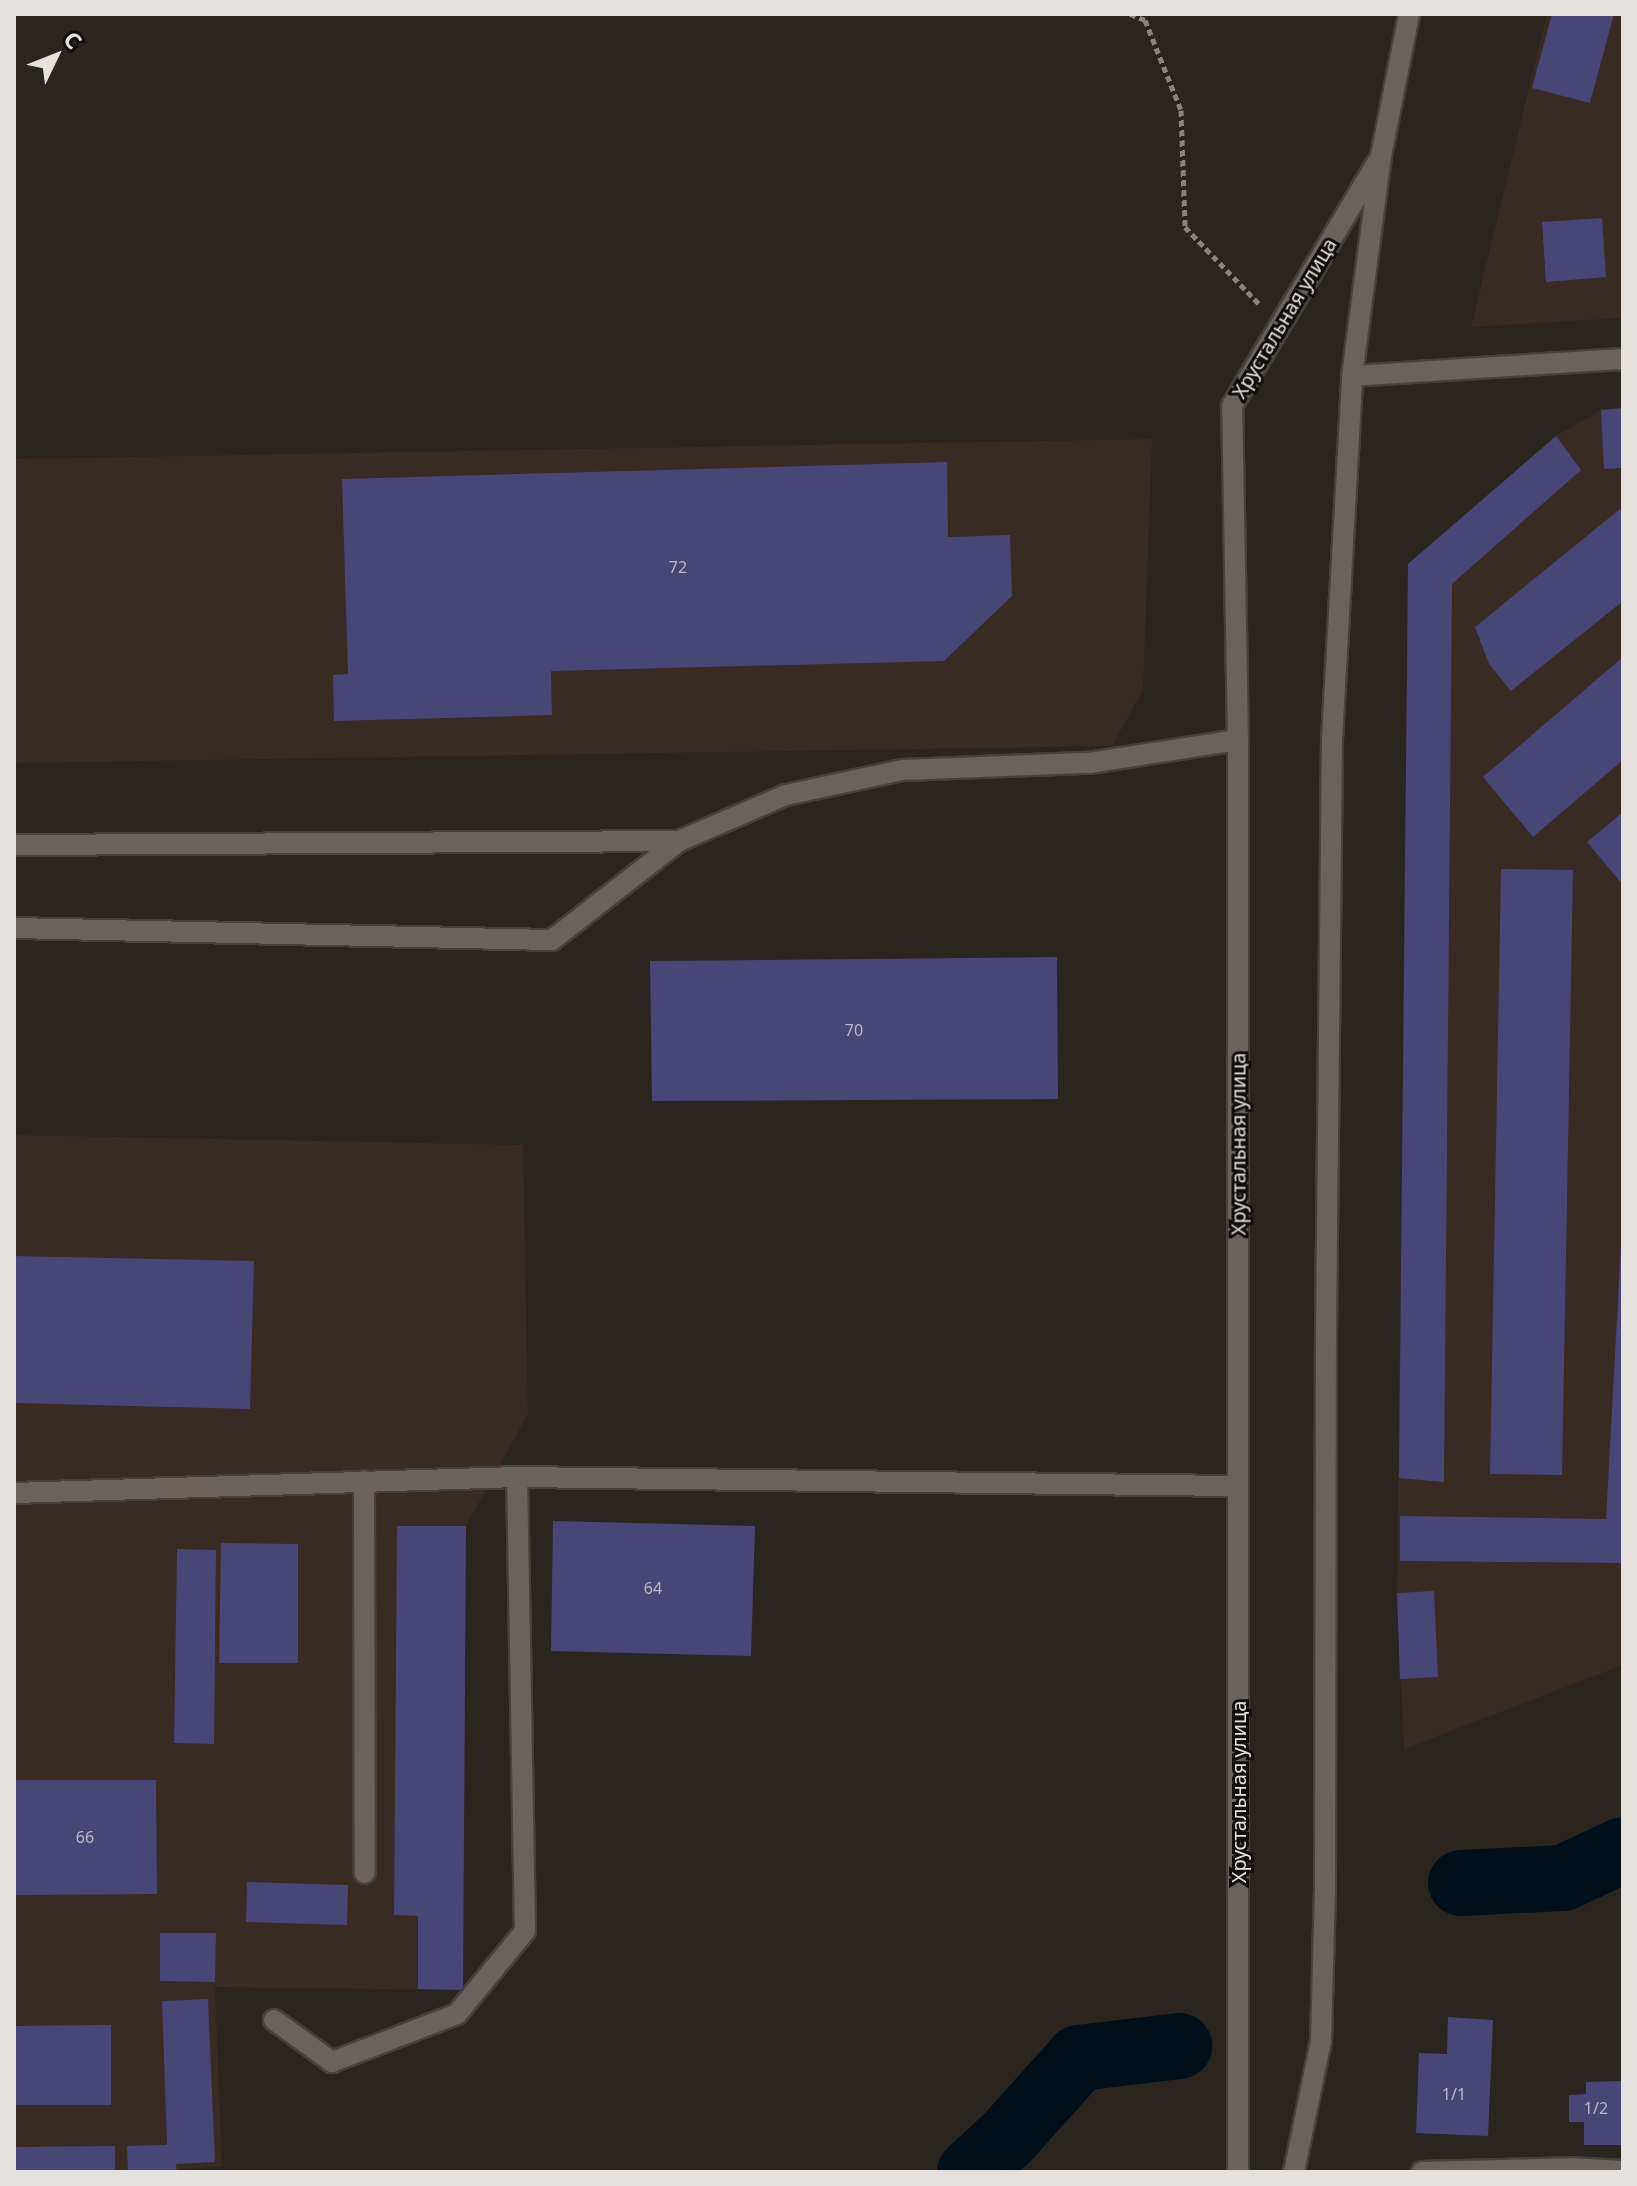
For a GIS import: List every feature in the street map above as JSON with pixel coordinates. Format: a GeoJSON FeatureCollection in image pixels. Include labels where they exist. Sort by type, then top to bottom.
{"type":"FeatureCollection","features":[{"type":"Feature","properties":{"kind":"street","name":"Хрустальная улица"},"geometry":{"type":"LineString","coordinates":[[1294,2172],[1321,2041],[1325,1890],[1332,739],[1352,376],[1381,156],[1409,14]]}},
{"type":"Feature","properties":{"kind":"street","name":"Хрустальная улица"},"geometry":{"type":"LineString","coordinates":[[1238,2172],[1238,740],[1232,406],[1381,156]]}},
{"type":"Feature","properties":{"kind":"street"},"geometry":{"type":"LineString","coordinates":[[1352,376],[1623,359]]}},
{"type":"Feature","properties":{"kind":"street"},"geometry":{"type":"LineString","coordinates":[[14,928],[552,940],[679,841],[786,795],[903,770],[1089,763],[1238,740]]}},
{"type":"Feature","properties":{"kind":"street"},"geometry":{"type":"LineString","coordinates":[[14,845],[679,841]]}},
{"type":"Feature","properties":{"kind":"street"},"geometry":{"type":"LineString","coordinates":[[274,2020],[332,2062],[457,2014],[525,1931],[517,1477]]}},
{"type":"Feature","properties":{"kind":"street"},"geometry":{"type":"LineString","coordinates":[[14,1493],[517,1477],[1238,1486]]}},
{"type":"Feature","properties":{"kind":"street"},"geometry":{"type":"LineString","coordinates":[[364,1481],[365,1873]]}},
{"type":"Feature","properties":{"kind":"street"},"geometry":{"type":"LineString","coordinates":[[1422,2172],[1570,2168],[1623,2171]]}},
{"type":"Feature","properties":{"kind":"path"},"geometry":{"type":"LineString","coordinates":[[1130,14],[1145,20],[1181,110],[1185,227],[1280,326]]}},
{"type":"Feature","properties":{"kind":"shaded area"},"geometry":{"type":"Polygon","coordinates":[[[1547,14],[1623,14],[1623,318],[1471,327],[1547,14]]]}},
{"type":"Feature","properties":{"kind":"shaded area"},"geometry":{"type":"Polygon","coordinates":[[[1623,408],[1623,1665],[1404,1749],[1397,1593],[1408,564],[1556,436],[1601,410],[1623,408]]]}},
{"type":"Feature","properties":{"kind":"shaded area"},"geometry":{"type":"Polygon","coordinates":[[[1152,439],[1143,690],[1112,746],[15,763],[14,459],[1152,439]]]}},
{"type":"Feature","properties":{"kind":"shaded area"},"geometry":{"type":"Polygon","coordinates":[[[14,1135],[523,1145],[528,1414],[466,1526],[463,1990],[215,1987],[222,2167],[181,2169],[180,2172],[14,2172],[14,1135]]]}},
{"type":"Feature","properties":{"kind":"building"},"geometry":{"type":"Polygon","coordinates":[[[1552,14],[1614,14],[1590,103],[1532,88],[1552,14]]]}},
{"type":"Feature","properties":{"kind":"building"},"geometry":{"type":"Polygon","coordinates":[[[1602,218],[1606,277],[1546,282],[1542,222],[1602,218]]]}},
{"type":"Feature","properties":{"kind":"building"},"geometry":{"type":"Polygon","coordinates":[[[1623,408],[1623,468],[1604,469],[1601,410],[1623,408]]]}},
{"type":"Feature","properties":{"kind":"building"},"geometry":{"type":"Polygon","coordinates":[[[1556,436],[1581,470],[1452,584],[1444,1482],[1399,1478],[1408,564],[1556,436]]]}},
{"type":"Feature","properties":{"kind":"building"},"geometry":{"type":"Polygon","coordinates":[[[947,462],[948,537],[1010,535],[1012,596],[944,661],[551,671],[552,715],[334,721],[333,675],[348,674],[342,479],[947,462]]]}},
{"type":"Feature","properties":{"kind":"building"},"geometry":{"type":"Polygon","coordinates":[[[1623,509],[1623,601],[1511,691],[1489,664],[1475,627],[1623,509]]]}},
{"type":"Feature","properties":{"kind":"building"},"geometry":{"type":"Polygon","coordinates":[[[1623,657],[1623,760],[1533,837],[1483,777],[1623,657]]]}},
{"type":"Feature","properties":{"kind":"building"},"geometry":{"type":"Polygon","coordinates":[[[1623,812],[1623,885],[1587,842],[1623,812]]]}},
{"type":"Feature","properties":{"kind":"building"},"geometry":{"type":"Polygon","coordinates":[[[1501,869],[1573,870],[1562,1475],[1490,1474],[1501,869]]]}},
{"type":"Feature","properties":{"kind":"building"},"geometry":{"type":"Polygon","coordinates":[[[1057,957],[1058,1099],[652,1101],[650,961],[1057,957]]]}},
{"type":"Feature","properties":{"kind":"building"},"geometry":{"type":"Polygon","coordinates":[[[1621,1244],[1623,1563],[1400,1561],[1400,1516],[1606,1519],[1621,1244]]]}},
{"type":"Feature","properties":{"kind":"building"},"geometry":{"type":"Polygon","coordinates":[[[14,1256],[254,1261],[250,1409],[14,1403],[14,1256]]]}},
{"type":"Feature","properties":{"kind":"building"},"geometry":{"type":"Polygon","coordinates":[[[553,1521],[755,1526],[751,1656],[551,1651],[553,1521]]]}},
{"type":"Feature","properties":{"kind":"building"},"geometry":{"type":"Polygon","coordinates":[[[397,1526],[466,1526],[463,1990],[418,1989],[418,1916],[394,1915],[397,1526]]]}},
{"type":"Feature","properties":{"kind":"building"},"geometry":{"type":"Polygon","coordinates":[[[221,1543],[298,1544],[298,1663],[219,1663],[221,1543]]]}},
{"type":"Feature","properties":{"kind":"building"},"geometry":{"type":"Polygon","coordinates":[[[177,1549],[216,1550],[214,1744],[174,1743],[177,1549]]]}},
{"type":"Feature","properties":{"kind":"building"},"geometry":{"type":"Polygon","coordinates":[[[1434,1591],[1438,1677],[1400,1679],[1397,1593],[1434,1591]]]}},
{"type":"Feature","properties":{"kind":"building"},"geometry":{"type":"Polygon","coordinates":[[[14,1780],[156,1780],[157,1894],[14,1895],[14,1780]]]}},
{"type":"Feature","properties":{"kind":"building"},"geometry":{"type":"Polygon","coordinates":[[[247,1882],[348,1885],[347,1925],[246,1922],[247,1882]]]}},
{"type":"Feature","properties":{"kind":"building"},"geometry":{"type":"Polygon","coordinates":[[[160,1933],[216,1933],[215,1982],[160,1981],[160,1933]]]}},
{"type":"Feature","properties":{"kind":"building"},"geometry":{"type":"Polygon","coordinates":[[[208,1999],[215,2162],[176,2164],[177,2172],[128,2172],[127,2146],[167,2145],[162,2001],[208,1999]]]}},
{"type":"Feature","properties":{"kind":"building"},"geometry":{"type":"Polygon","coordinates":[[[1448,2017],[1493,2020],[1488,2136],[1416,2133],[1419,2053],[1447,2054],[1448,2017]]]}},
{"type":"Feature","properties":{"kind":"building"},"geometry":{"type":"Polygon","coordinates":[[[111,2025],[111,2105],[14,2105],[14,2026],[111,2025]]]}},
{"type":"Feature","properties":{"kind":"building"},"geometry":{"type":"Polygon","coordinates":[[[1623,2081],[1623,2145],[1584,2145],[1584,2122],[1569,2122],[1569,2095],[1586,2094],[1586,2082],[1623,2081]]]}},
{"type":"Feature","properties":{"kind":"building"},"geometry":{"type":"Polygon","coordinates":[[[115,2146],[115,2172],[14,2172],[14,2147],[115,2146]]]}},
{"type":"Feature","properties":{"kind":"waterway"},"geometry":{"type":"LineString","coordinates":[[1461,1883],[1563,1878],[1623,1850]]}},
{"type":"Feature","properties":{"kind":"waterway"},"geometry":{"type":"LineString","coordinates":[[970,2172],[1008,2137],[1079,2058],[1179,2046]]}}]}
